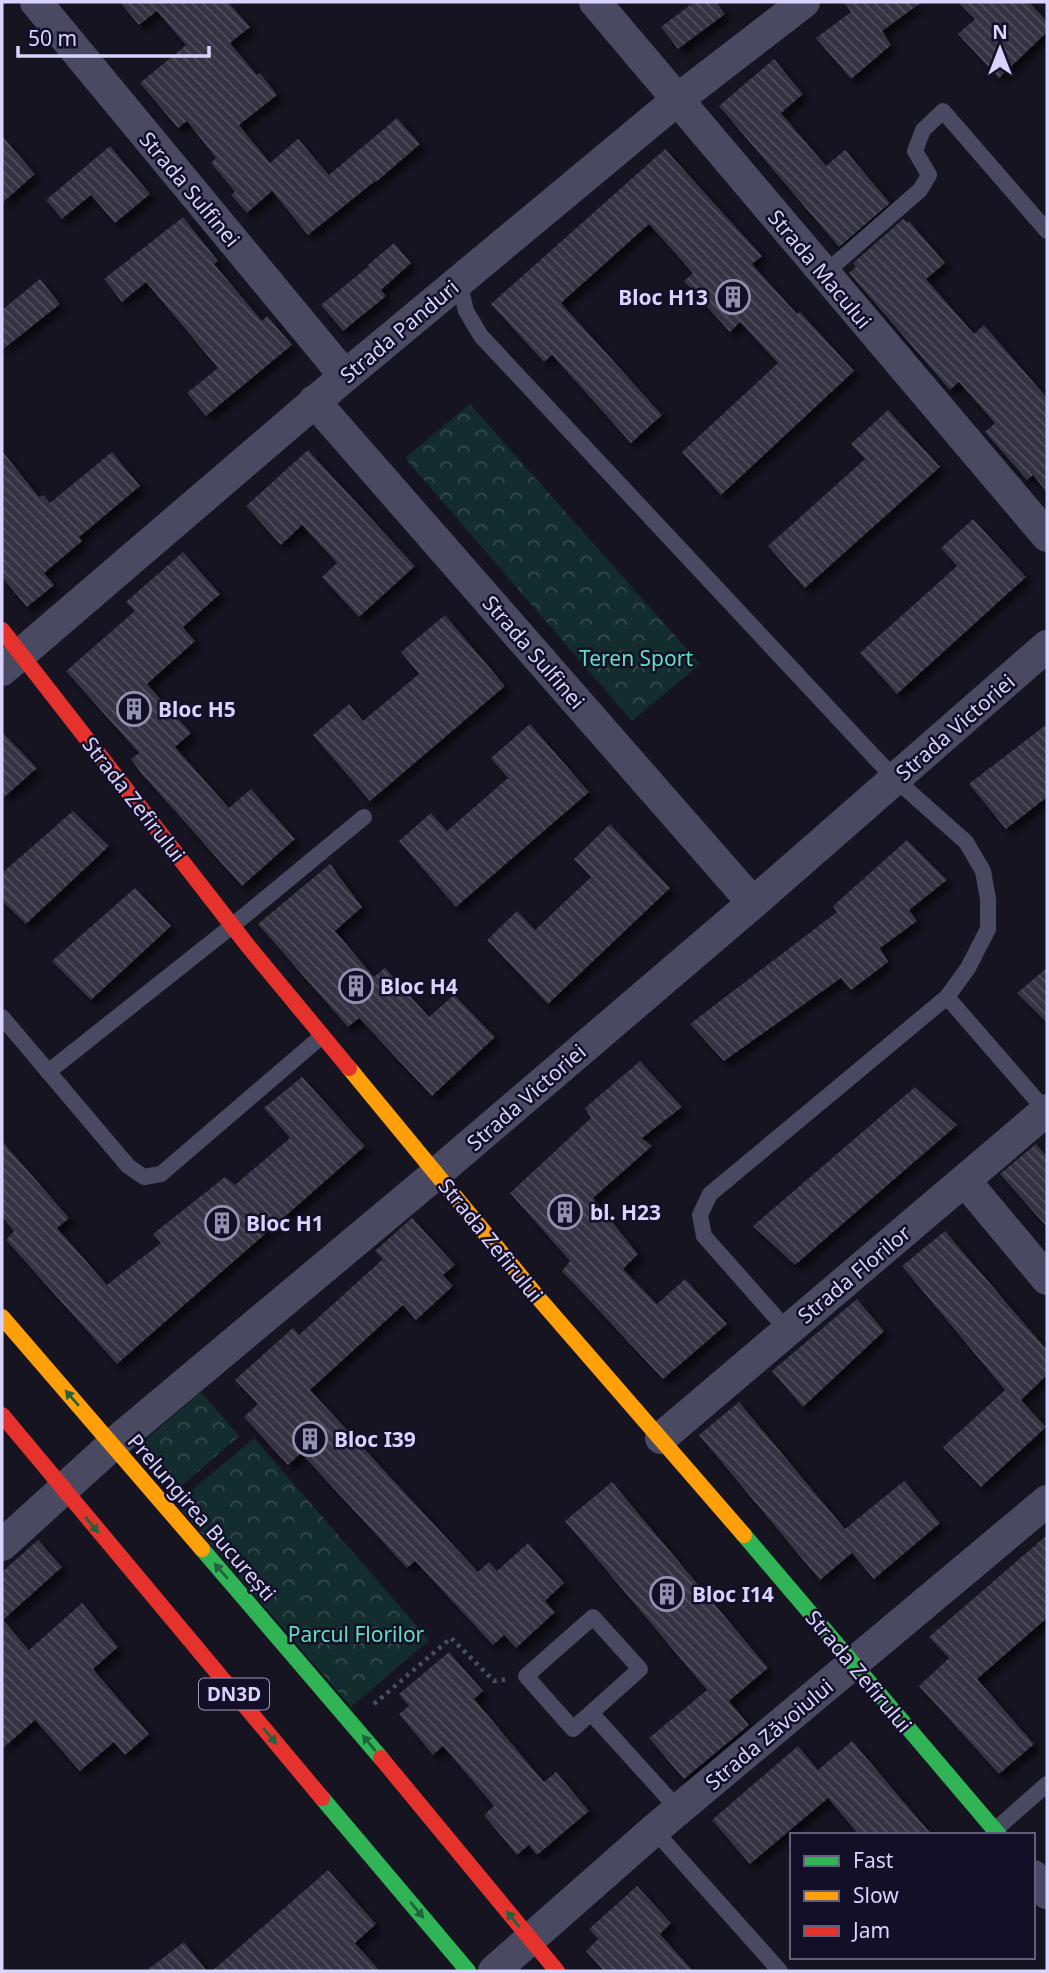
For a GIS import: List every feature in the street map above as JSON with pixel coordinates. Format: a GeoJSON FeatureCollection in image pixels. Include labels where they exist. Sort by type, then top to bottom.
{"type":"FeatureCollection","features":[{"type":"Feature","properties":{"kind":"main road","name":"Strada Zefirului"},"geometry":{"type":"LineString","coordinates":[[8,651],[541,1301],[997,1832]]}},
{"type":"Feature","properties":{"kind":"main road","name":"Prelungirea București"},"geometry":{"type":"LineString","coordinates":[[2,1317],[352,1723],[557,1971]]}},
{"type":"Feature","properties":{"kind":"main road","name":"DN3D"},"geometry":{"type":"LineString","coordinates":[[2,1415],[468,1971]]}},
{"type":"Feature","properties":{"kind":"street","name":"Strada Sulfinei"},"geometry":{"type":"LineString","coordinates":[[36,2],[345,376]]}},
{"type":"Feature","properties":{"kind":"street","name":"Strada Macului"},"geometry":{"type":"LineString","coordinates":[[595,2],[1047,536]]}},
{"type":"Feature","properties":{"kind":"street","name":"Strada Panduri"},"geometry":{"type":"LineString","coordinates":[[8,651],[677,100],[804,2]]}},
{"type":"Feature","properties":{"kind":"street","name":"Strada Sulfinei"},"geometry":{"type":"LineString","coordinates":[[314,401],[753,902]]}},
{"type":"Feature","properties":{"kind":"street","name":"Strada Victoriei"},"geometry":{"type":"LineString","coordinates":[[2,1545],[112,1445],[437,1173],[1047,646]]}},
{"type":"Feature","properties":{"kind":"street","name":"Strada Florilor"},"geometry":{"type":"LineString","coordinates":[[661,1438],[1046,1111]]}},
{"type":"Feature","properties":{"kind":"street"},"geometry":{"type":"LineString","coordinates":[[965,1181],[1047,1279]]}},
{"type":"Feature","properties":{"kind":"street","name":"Strada Zăvoiului"},"geometry":{"type":"LineString","coordinates":[[494,1971],[654,1830],[1047,1501]]}},
{"type":"Feature","properties":{"kind":"street"},"geometry":{"type":"LineString","coordinates":[[1035,1878],[1047,1893]]}},
{"type":"Feature","properties":{"kind":"lane"},"geometry":{"type":"LineString","coordinates":[[824,274],[920,190],[929,175],[915,151],[923,130],[943,111],[1047,232]]}},
{"type":"Feature","properties":{"kind":"lane"},"geometry":{"type":"LineString","coordinates":[[459,281],[466,311],[481,336],[895,779],[966,842],[983,871],[988,899],[988,929],[968,968],[947,997],[710,1194],[701,1215],[704,1236],[788,1331]]}},
{"type":"Feature","properties":{"kind":"lane"},"geometry":{"type":"LineString","coordinates":[[48,1072],[364,817]]}},
{"type":"Feature","properties":{"kind":"lane"},"geometry":{"type":"LineString","coordinates":[[947,997],[1046,1111]]}},
{"type":"Feature","properties":{"kind":"lane"},"geometry":{"type":"LineString","coordinates":[[2,1017],[128,1166],[144,1177],[161,1174],[322,1036]]}},
{"type":"Feature","properties":{"kind":"lane"},"geometry":{"type":"LineString","coordinates":[[593,1617],[640,1669],[591,1713],[573,1729],[526,1676],[593,1617]]}},
{"type":"Feature","properties":{"kind":"lane"},"geometry":{"type":"LineString","coordinates":[[591,1713],[679,1810]]}},
{"type":"Feature","properties":{"kind":"lane"},"geometry":{"type":"LineString","coordinates":[[997,1832],[1047,1784]]}},
{"type":"Feature","properties":{"kind":"lane"},"geometry":{"type":"LineString","coordinates":[[654,1830],[780,1971]]}},
{"type":"Feature","properties":{"kind":"path"},"geometry":{"type":"LineString","coordinates":[[352,1723],[451,1638],[494,1681],[526,1676]]}},
{"type":"Feature","properties":{"kind":"green space","name":"Teren Sport"},"geometry":{"type":"Polygon","coordinates":[[[470,404],[700,664],[632,721],[405,458],[470,404]]]}},
{"type":"Feature","properties":{"kind":"green space"},"geometry":{"type":"Polygon","coordinates":[[[201,1392],[239,1436],[180,1487],[142,1443],[201,1392]]]}},
{"type":"Feature","properties":{"kind":"green space","name":"Parcul Florilor"},"geometry":{"type":"Polygon","coordinates":[[[254,1438],[429,1640],[351,1707],[176,1504],[254,1438]]]}},
{"type":"Feature","properties":{"kind":"building"},"geometry":{"type":"Polygon","coordinates":[[[120,2],[228,2],[250,27],[230,43],[257,75],[260,73],[277,95],[239,125],[270,163],[298,139],[329,175],[397,118],[420,144],[308,235],[272,191],[247,213],[231,195],[235,192],[211,163],[216,158],[187,121],[178,128],[140,83],[186,45],[157,11],[139,25],[120,2]]]}},
{"type":"Feature","properties":{"kind":"building"},"geometry":{"type":"Polygon","coordinates":[[[694,2],[716,2],[725,14],[678,49],[661,27],[694,2]]]}},
{"type":"Feature","properties":{"kind":"building"},"geometry":{"type":"Polygon","coordinates":[[[844,2],[922,2],[882,31],[891,45],[851,79],[816,38],[851,12],[844,2]]]}},
{"type":"Feature","properties":{"kind":"building"},"geometry":{"type":"Polygon","coordinates":[[[958,2],[1029,2],[1047,21],[1047,32],[999,78],[958,34],[975,19],[958,2]]]}},
{"type":"Feature","properties":{"kind":"building"},"geometry":{"type":"Polygon","coordinates":[[[774,59],[803,94],[781,113],[826,166],[845,150],[890,203],[839,247],[719,106],[774,59]]]}},
{"type":"Feature","properties":{"kind":"building"},"geometry":{"type":"Polygon","coordinates":[[[2,136],[35,174],[2,203],[2,136]]]}},
{"type":"Feature","properties":{"kind":"building"},"geometry":{"type":"Polygon","coordinates":[[[110,146],[150,194],[115,223],[91,195],[62,219],[46,200],[110,146]]]}},
{"type":"Feature","properties":{"kind":"building","name":"Bloc H13"},"geometry":{"type":"Polygon","coordinates":[[[665,149],[762,256],[752,264],[854,371],[721,495],[682,452],[778,363],[740,322],[730,332],[684,281],[693,273],[649,224],[561,303],[662,415],[631,443],[552,355],[544,362],[491,304],[665,149]]]}},
{"type":"Feature","properties":{"kind":"building"},"geometry":{"type":"Polygon","coordinates":[[[183,217],[218,261],[214,264],[262,321],[267,316],[292,345],[206,416],[187,393],[218,368],[146,282],[122,302],[104,279],[183,217]]]}},
{"type":"Feature","properties":{"kind":"building"},"geometry":{"type":"Polygon","coordinates":[[[903,219],[907,223],[909,221],[945,263],[926,279],[974,334],[984,325],[1047,398],[1047,492],[1033,475],[1027,480],[985,432],[995,423],[959,382],[950,390],[849,273],[856,267],[853,263],[903,219]]]}},
{"type":"Feature","properties":{"kind":"building"},"geometry":{"type":"Polygon","coordinates":[[[394,243],[411,263],[381,290],[386,296],[343,331],[321,305],[394,243]]]}},
{"type":"Feature","properties":{"kind":"building"},"geometry":{"type":"Polygon","coordinates":[[[40,279],[60,304],[2,350],[2,310],[40,279]]]}},
{"type":"Feature","properties":{"kind":"building"},"geometry":{"type":"Polygon","coordinates":[[[888,410],[940,467],[805,588],[768,546],[865,459],[851,444],[888,410]]]}},
{"type":"Feature","properties":{"kind":"building"},"geometry":{"type":"Polygon","coordinates":[[[308,450],[415,566],[359,617],[322,577],[337,563],[302,525],[281,545],[246,506],[308,450]]]}},
{"type":"Feature","properties":{"kind":"building"},"geometry":{"type":"Polygon","coordinates":[[[2,451],[39,497],[43,495],[50,503],[112,452],[140,486],[79,537],[82,541],[44,573],[54,585],[27,607],[2,577],[2,451]]]}},
{"type":"Feature","properties":{"kind":"building"},"geometry":{"type":"Polygon","coordinates":[[[973,519],[1026,577],[897,694],[860,653],[957,566],[941,548],[973,519]]]}},
{"type":"Feature","properties":{"kind":"building","name":"Bloc H5"},"geometry":{"type":"Polygon","coordinates":[[[183,552],[220,594],[183,627],[195,641],[147,684],[191,733],[175,747],[229,808],[251,789],[295,839],[242,886],[141,773],[131,759],[139,753],[66,671],[135,611],[126,602],[183,552]]]}},
{"type":"Feature","properties":{"kind":"building"},"geometry":{"type":"Polygon","coordinates":[[[445,615],[505,686],[370,801],[313,735],[349,704],[363,721],[419,674],[401,652],[445,615]]]}},
{"type":"Feature","properties":{"kind":"building"},"geometry":{"type":"Polygon","coordinates":[[[530,724],[589,792],[456,907],[399,841],[431,813],[447,831],[508,778],[491,758],[530,724]]]}},
{"type":"Feature","properties":{"kind":"building"},"geometry":{"type":"Polygon","coordinates":[[[1047,724],[1047,797],[1006,829],[969,784],[1047,724]]]}},
{"type":"Feature","properties":{"kind":"building"},"geometry":{"type":"Polygon","coordinates":[[[2,732],[37,768],[2,799],[2,732]]]}},
{"type":"Feature","properties":{"kind":"building"},"geometry":{"type":"Polygon","coordinates":[[[73,811],[109,846],[26,924],[2,901],[2,873],[73,811]]]}},
{"type":"Feature","properties":{"kind":"building"},"geometry":{"type":"Polygon","coordinates":[[[610,824],[670,888],[548,1004],[487,940],[517,911],[535,930],[591,877],[574,859],[610,824]]]}},
{"type":"Feature","properties":{"kind":"building"},"geometry":{"type":"Polygon","coordinates":[[[907,840],[947,880],[909,910],[917,921],[880,948],[888,962],[851,990],[841,978],[724,1061],[690,1024],[837,912],[833,906],[907,840]]]}},
{"type":"Feature","properties":{"kind":"building","name":"Bloc H4"},"geometry":{"type":"Polygon","coordinates":[[[330,864],[362,907],[335,931],[374,977],[385,968],[429,1017],[454,995],[495,1037],[432,1096],[359,1018],[348,1027],[258,924],[330,864]]]}},
{"type":"Feature","properties":{"kind":"building"},"geometry":{"type":"Polygon","coordinates":[[[135,888],[171,926],[91,1000],[52,961],[135,888]]]}},
{"type":"Feature","properties":{"kind":"building"},"geometry":{"type":"Polygon","coordinates":[[[1047,968],[1047,1023],[1017,993],[1047,968]]]}},
{"type":"Feature","properties":{"kind":"building","name":"bl. H23"},"geometry":{"type":"Polygon","coordinates":[[[640,1061],[682,1107],[642,1138],[652,1146],[593,1198],[638,1254],[623,1269],[657,1304],[685,1279],[727,1324],[663,1379],[562,1271],[570,1261],[510,1193],[591,1118],[585,1108],[640,1061]]]}},
{"type":"Feature","properties":{"kind":"building","name":"Bloc H1"},"geometry":{"type":"Polygon","coordinates":[[[302,1077],[365,1146],[117,1364],[6,1240],[14,1231],[2,1217],[2,1141],[69,1218],[57,1228],[107,1285],[161,1243],[153,1234],[225,1177],[235,1185],[290,1138],[264,1108],[302,1077]]]}},
{"type":"Feature","properties":{"kind":"building"},"geometry":{"type":"Polygon","coordinates":[[[915,1087],[957,1125],[795,1265],[753,1226],[915,1087]]]}},
{"type":"Feature","properties":{"kind":"building"},"geometry":{"type":"Polygon","coordinates":[[[1036,1144],[1047,1157],[1047,1227],[1000,1174],[1036,1144]]]}},
{"type":"Feature","properties":{"kind":"building","name":"Bloc I39"},"geometry":{"type":"Polygon","coordinates":[[[412,1218],[455,1265],[443,1275],[453,1286],[416,1320],[403,1305],[310,1390],[478,1572],[489,1562],[497,1571],[528,1543],[564,1583],[545,1601],[555,1612],[516,1648],[504,1635],[493,1645],[415,1561],[407,1568],[301,1453],[288,1465],[244,1417],[258,1404],[235,1380],[293,1328],[299,1335],[383,1259],[375,1251],[412,1218]]]}},
{"type":"Feature","properties":{"kind":"building"},"geometry":{"type":"Polygon","coordinates":[[[945,1231],[1047,1350],[1047,1375],[1021,1400],[1046,1427],[981,1487],[943,1447],[1005,1390],[902,1266],[945,1231]]]}},
{"type":"Feature","properties":{"kind":"building"},"geometry":{"type":"Polygon","coordinates":[[[857,1299],[884,1331],[803,1407],[772,1371],[857,1299]]]}},
{"type":"Feature","properties":{"kind":"building"},"geometry":{"type":"Polygon","coordinates":[[[739,1402],[845,1529],[904,1481],[940,1523],[874,1579],[852,1553],[820,1580],[699,1435],[739,1402]]]}},
{"type":"Feature","properties":{"kind":"building","name":"Bloc I14"},"geometry":{"type":"Polygon","coordinates":[[[612,1482],[768,1668],[729,1701],[749,1725],[684,1779],[649,1738],[707,1690],[565,1521],[612,1482]]]}},
{"type":"Feature","properties":{"kind":"building"},"geometry":{"type":"Polygon","coordinates":[[[1047,1535],[1047,1618],[977,1679],[1034,1744],[999,1774],[919,1686],[949,1658],[929,1637],[1047,1535]]]}},
{"type":"Feature","properties":{"kind":"building"},"geometry":{"type":"Polygon","coordinates":[[[38,1540],[62,1567],[3,1620],[29,1650],[82,1603],[118,1647],[93,1669],[149,1734],[125,1755],[114,1742],[80,1771],[35,1720],[2,1749],[2,1572],[38,1540]]]}},
{"type":"Feature","properties":{"kind":"building"},"geometry":{"type":"Polygon","coordinates":[[[449,1652],[483,1691],[474,1699],[544,1782],[556,1772],[589,1811],[537,1855],[529,1845],[517,1855],[484,1815],[494,1806],[443,1746],[433,1755],[399,1714],[409,1706],[399,1694],[449,1652]]]}},
{"type":"Feature","properties":{"kind":"building"},"geometry":{"type":"Polygon","coordinates":[[[852,1741],[930,1833],[857,1833],[828,1798],[750,1864],[712,1820],[798,1746],[818,1770],[852,1741]]]}},
{"type":"Feature","properties":{"kind":"building"},"geometry":{"type":"Polygon","coordinates":[[[328,1870],[376,1924],[355,1943],[380,1971],[212,1971],[328,1870]]]}},
{"type":"Feature","properties":{"kind":"building"},"geometry":{"type":"Polygon","coordinates":[[[637,1886],[671,1923],[660,1934],[693,1971],[604,1971],[586,1951],[598,1939],[589,1929],[637,1886]]]}},
{"type":"Feature","properties":{"kind":"building"},"geometry":{"type":"Polygon","coordinates":[[[184,1942],[207,1971],[146,1971],[184,1942]]]}},
{"type":"Feature","properties":{"kind":"traffic: fast"},"geometry":{"type":"LineString","coordinates":[[744,1535],[997,1833]]}},
{"type":"Feature","properties":{"kind":"traffic: fast"},"geometry":{"type":"LineString","coordinates":[[202,1549],[381,1758]]}},
{"type":"Feature","properties":{"kind":"traffic: fast"},"geometry":{"type":"LineString","coordinates":[[322,1798],[468,1971]]}},
{"type":"Feature","properties":{"kind":"traffic: slow"},"geometry":{"type":"LineString","coordinates":[[349,1068],[541,1301],[744,1535]]}},
{"type":"Feature","properties":{"kind":"traffic: slow"},"geometry":{"type":"LineString","coordinates":[[2,1317],[202,1549]]}},
{"type":"Feature","properties":{"kind":"traffic: jam"},"geometry":{"type":"LineString","coordinates":[[2,630],[248,946],[349,1068]]}},
{"type":"Feature","properties":{"kind":"traffic: jam"},"geometry":{"type":"LineString","coordinates":[[2,1415],[322,1798]]}},
{"type":"Feature","properties":{"kind":"traffic: jam"},"geometry":{"type":"LineString","coordinates":[[381,1758],[557,1971]]}},
{"type":"Feature","properties":{"kind":"place","name":"Bloc H13"},"geometry":{"type":"Point","coordinates":[733,297]}},
{"type":"Feature","properties":{"kind":"place","name":"Bloc H5"},"geometry":{"type":"Point","coordinates":[134,709]}},
{"type":"Feature","properties":{"kind":"place","name":"Bloc H4"},"geometry":{"type":"Point","coordinates":[356,986]}},
{"type":"Feature","properties":{"kind":"place","name":"bl. H23"},"geometry":{"type":"Point","coordinates":[565,1212]}},
{"type":"Feature","properties":{"kind":"place","name":"Bloc H1"},"geometry":{"type":"Point","coordinates":[222,1223]}},
{"type":"Feature","properties":{"kind":"place","name":"Bloc I39"},"geometry":{"type":"Point","coordinates":[310,1439]}},
{"type":"Feature","properties":{"kind":"place","name":"Bloc I14"},"geometry":{"type":"Point","coordinates":[667,1594]}}]}
